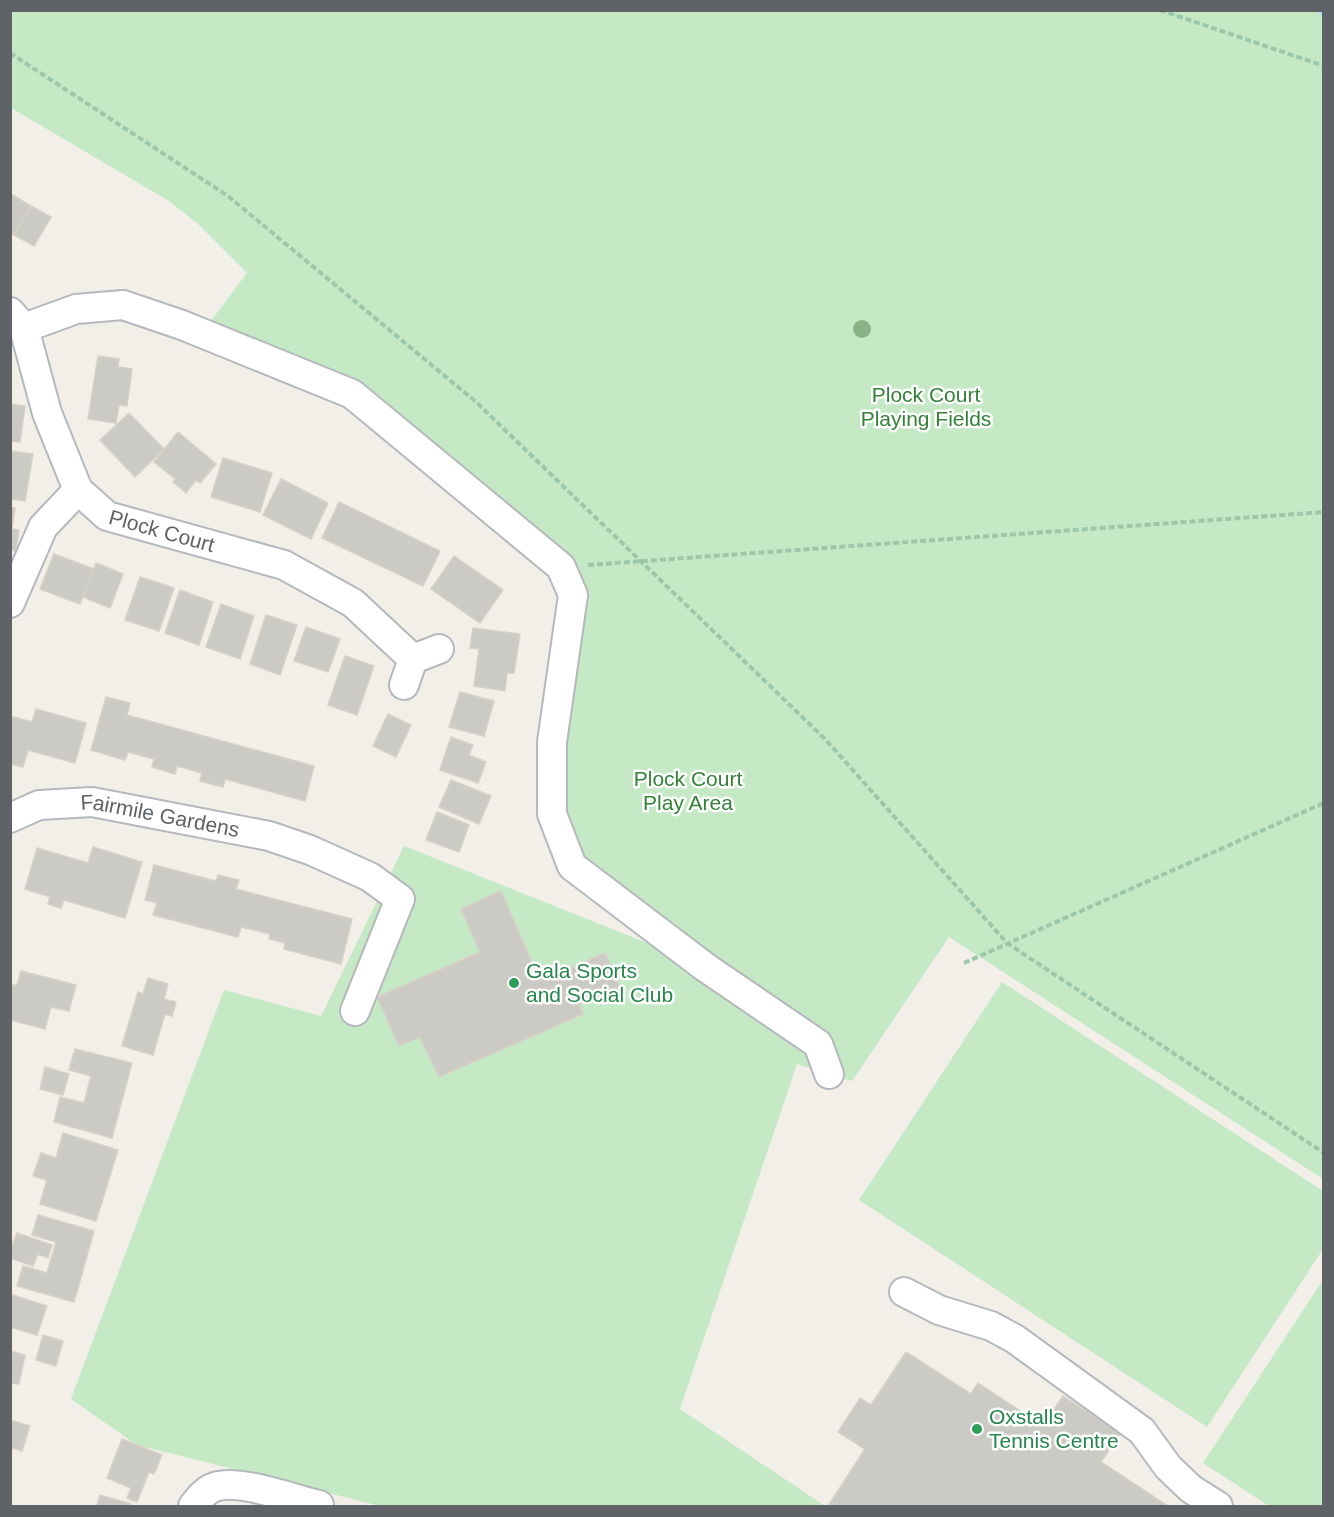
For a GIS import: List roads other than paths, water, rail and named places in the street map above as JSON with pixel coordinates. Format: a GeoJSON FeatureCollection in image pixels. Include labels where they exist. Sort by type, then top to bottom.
{"type":"FeatureCollection","features":[{"type":"Feature","properties":{"kind":"street"},"geometry":{"type":"LineString","coordinates":[[17,320],[76,309],[123,305],[182,325],[351,394],[561,567],[573,595],[552,742],[552,814],[572,866],[705,967],[818,1044],[829,1074]]}},
{"type":"Feature","properties":{"kind":"street","name":"Plock Court"},"geometry":{"type":"LineString","coordinates":[[17,320],[47,413],[78,490],[107,516],[284,565],[353,603],[408,672],[440,649]]}},
{"type":"Feature","properties":{"kind":"street"},"geometry":{"type":"LineString","coordinates":[[10,603],[44,527],[78,490]]}},
{"type":"Feature","properties":{"kind":"street","name":"Fairmile Gardens"},"geometry":{"type":"LineString","coordinates":[[10,818],[39,805],[92,802],[269,836],[315,839],[400,899],[355,1011]]}},
{"type":"Feature","properties":{"kind":"street"},"geometry":{"type":"LineString","coordinates":[[904,1292],[939,1310],[992,1326],[1015,1339],[1142,1431],[1168,1467],[1191,1489],[1218,1506]]}},
{"type":"Feature","properties":{"kind":"street"},"geometry":{"type":"LineString","coordinates":[[193,1506],[200,1496],[215,1486],[234,1484],[319,1505]]}},
{"type":"Feature","properties":{"kind":"place","name":"Gala Sports and Social Club"},"geometry":{"type":"Point","coordinates":[514,983]}},
{"type":"Feature","properties":{"kind":"place","name":"Oxstalls Tennis Centre"},"geometry":{"type":"Point","coordinates":[977,1429]}},
{"type":"Feature","properties":{"kind":"park label","name":"Plock Court Playing Fields"},"geometry":{"type":"Point","coordinates":[926,407]}},
{"type":"Feature","properties":{"kind":"park label","name":"Plock Court Play Area"},"geometry":{"type":"Point","coordinates":[688,791]}}]}
